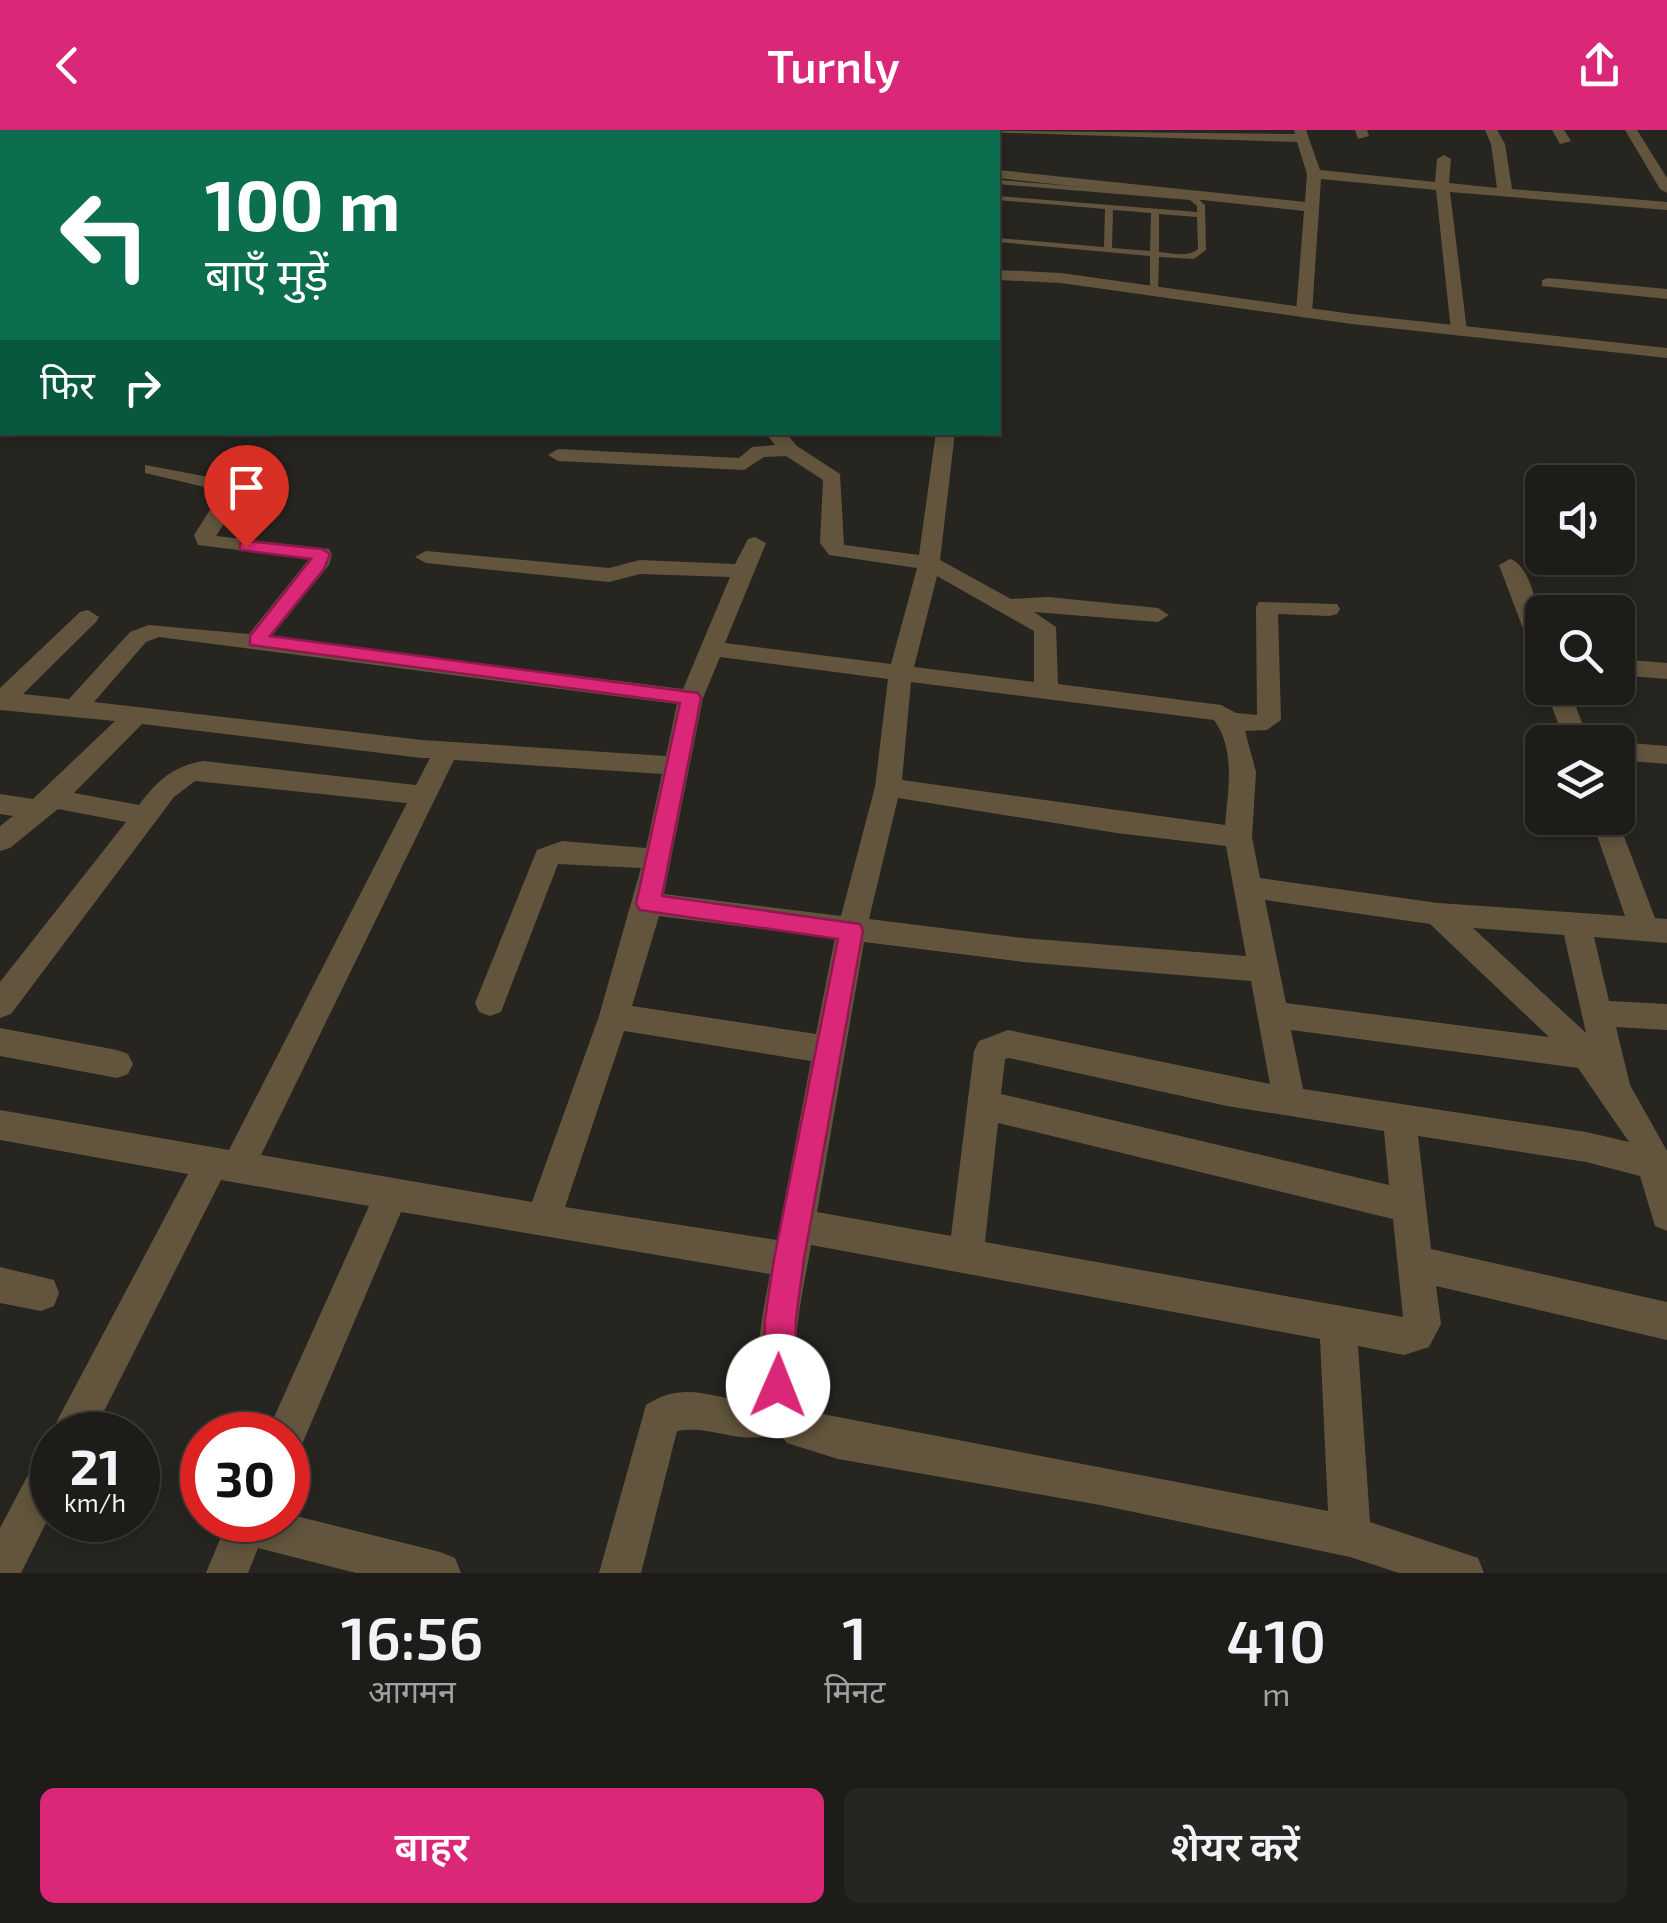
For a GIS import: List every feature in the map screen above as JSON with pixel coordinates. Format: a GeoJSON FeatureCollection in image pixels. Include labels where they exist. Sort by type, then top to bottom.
{"type":"FeatureCollection","features":[{"type":"Feature","properties":{"kind":"street"},"geometry":{"type":"LineString","coordinates":[[1005,157],[1073,130],[1301,134],[1314,174],[1304,312]]}},
{"type":"Feature","properties":{"kind":"street"},"geometry":{"type":"LineString","coordinates":[[1491,130],[1498,144],[1504,190],[1512,194]]}},
{"type":"Feature","properties":{"kind":"street"},"geometry":{"type":"LineString","coordinates":[[1631,130],[1667,188]]}},
{"type":"Feature","properties":{"kind":"street"},"geometry":{"type":"LineString","coordinates":[[1005,157],[1309,207]]}},
{"type":"Feature","properties":{"kind":"street"},"geometry":{"type":"LineString","coordinates":[[1444,159],[1443,187],[1459,332]]}},
{"type":"Feature","properties":{"kind":"street"},"geometry":{"type":"LineString","coordinates":[[1314,174],[1667,206]]}},
{"type":"Feature","properties":{"kind":"street"},"geometry":{"type":"LineString","coordinates":[[1000,275],[1061,278],[1459,332],[1667,353]]}},
{"type":"Feature","properties":{"kind":"street"},"geometry":{"type":"LineString","coordinates":[[1548,283],[1667,294]]}},
{"type":"Feature","properties":{"kind":"street"},"geometry":{"type":"LineString","coordinates":[[777,435],[790,450],[833,478],[832,547],[929,563],[1038,621],[1048,634],[1046,692]]}},
{"type":"Feature","properties":{"kind":"street"},"geometry":{"type":"LineString","coordinates":[[946,435],[929,563],[900,675],[888,786],[851,931],[792,1242],[780,1319],[779,1370],[786,1411],[801,1429],[838,1439],[1100,1485],[1350,1536],[1397,1562],[1464,1573]]}},
{"type":"Feature","properties":{"kind":"street"},"geometry":{"type":"LineString","coordinates":[[558,455],[735,464],[750,462],[759,451],[790,450]]}},
{"type":"Feature","properties":{"kind":"street"},"geometry":{"type":"LineString","coordinates":[[152,469],[232,487],[230,499],[204,542],[322,554],[318,565],[256,641]]}},
{"type":"Feature","properties":{"kind":"street"},"geometry":{"type":"LineString","coordinates":[[543,1221],[648,904],[691,698],[755,543]]}},
{"type":"Feature","properties":{"kind":"street"},"geometry":{"type":"LineString","coordinates":[[426,558],[610,575],[640,567],[742,571]]}},
{"type":"Feature","properties":{"kind":"street"},"geometry":{"type":"LineString","coordinates":[[1510,565],[1525,603]]}},
{"type":"Feature","properties":{"kind":"street"},"geometry":{"type":"LineString","coordinates":[[1010,606],[1048,604],[1158,615]]}},
{"type":"Feature","properties":{"kind":"street"},"geometry":{"type":"LineString","coordinates":[[712,650],[1206,710],[1230,720],[1258,724],[1268,720],[1267,607],[1329,609]]}},
{"type":"Feature","properties":{"kind":"street"},"geometry":{"type":"LineString","coordinates":[[1,700],[88,617]]}},
{"type":"Feature","properties":{"kind":"street"},"geometry":{"type":"LineString","coordinates":[[75,708],[146,632],[187,632],[691,698]]}},
{"type":"Feature","properties":{"kind":"street"},"geometry":{"type":"LineString","coordinates":[[1635,668],[1667,671]]}},
{"type":"Feature","properties":{"kind":"street"},"geometry":{"type":"LineString","coordinates":[[1,700],[446,751],[676,766]]}},
{"type":"Feature","properties":{"kind":"street"},"geometry":{"type":"LineString","coordinates":[[0,841],[46,804],[134,716]]}},
{"type":"Feature","properties":{"kind":"street"},"geometry":{"type":"LineString","coordinates":[[1230,720],[1243,772],[1238,837],[1289,1100]]}},
{"type":"Feature","properties":{"kind":"street"},"geometry":{"type":"LineString","coordinates":[[83,1412],[224,1165],[446,751]]}},
{"type":"Feature","properties":{"kind":"street"},"geometry":{"type":"LineString","coordinates":[[1635,753],[1667,756]]}},
{"type":"Feature","properties":{"kind":"street"},"geometry":{"type":"LineString","coordinates":[[0,1004],[176,778],[203,770],[425,795]]}},
{"type":"Feature","properties":{"kind":"street"},"geometry":{"type":"LineString","coordinates":[[888,786],[1117,823],[1238,837]]}},
{"type":"Feature","properties":{"kind":"street"},"geometry":{"type":"LineString","coordinates":[[0,804],[46,804],[146,816]]}},
{"type":"Feature","properties":{"kind":"street"},"geometry":{"type":"LineString","coordinates":[[1249,887],[1438,914],[1655,930],[1612,835]]}},
{"type":"Feature","properties":{"kind":"street"},"geometry":{"type":"LineString","coordinates":[[490,1003],[547,857],[562,851],[658,858]]}},
{"type":"Feature","properties":{"kind":"street"},"geometry":{"type":"LineString","coordinates":[[648,904],[1023,950],[1262,970]]}},
{"type":"Feature","properties":{"kind":"street"},"geometry":{"type":"LineString","coordinates":[[1438,914],[1554,1023],[1615,1092],[1660,1165],[1667,1214]]}},
{"type":"Feature","properties":{"kind":"street"},"geometry":{"type":"LineString","coordinates":[[1576,924],[1615,1092]]}},
{"type":"Feature","properties":{"kind":"street"},"geometry":{"type":"LineString","coordinates":[[1597,1013],[1667,1018]]}},
{"type":"Feature","properties":{"kind":"street"},"geometry":{"type":"LineString","coordinates":[[1272,1014],[1583,1055]]}},
{"type":"Feature","properties":{"kind":"street"},"geometry":{"type":"LineString","coordinates":[[614,1016],[830,1050]]}},
{"type":"Feature","properties":{"kind":"street"},"geometry":{"type":"LineString","coordinates":[[966,1256],[990,1051],[1008,1044],[1189,1084],[1586,1147],[1660,1165]]}},
{"type":"Feature","properties":{"kind":"street"},"geometry":{"type":"LineString","coordinates":[[3,1048],[116,1064]]}},
{"type":"Feature","properties":{"kind":"street"},"geometry":{"type":"LineString","coordinates":[[984,1104],[1083,1124],[1308,1186],[1409,1206]]}},
{"type":"Feature","properties":{"kind":"street"},"geometry":{"type":"LineString","coordinates":[[0,1125],[543,1221],[966,1256],[1404,1336],[1416,1334],[1422,1324],[1399,1117]]}},
{"type":"Feature","properties":{"kind":"street"},"geometry":{"type":"LineString","coordinates":[[296,1412],[392,1193]]}},
{"type":"Feature","properties":{"kind":"street"},"geometry":{"type":"LineString","coordinates":[[1415,1263],[1667,1321]]}},
{"type":"Feature","properties":{"kind":"street"},"geometry":{"type":"LineString","coordinates":[[0,1285],[41,1292]]}},
{"type":"Feature","properties":{"kind":"street"},"geometry":{"type":"LineString","coordinates":[[1338,1324],[1350,1536]]}},
{"type":"Feature","properties":{"kind":"street"},"geometry":{"type":"LineString","coordinates":[[620,1573],[660,1419],[668,1411],[682,1408],[744,1420],[768,1418],[786,1411]]}},
{"type":"Feature","properties":{"kind":"street"},"geometry":{"type":"LineString","coordinates":[[0,1571],[30,1513]]}},
{"type":"Feature","properties":{"kind":"street"},"geometry":{"type":"LineString","coordinates":[[310,1539],[440,1573]]}},
{"type":"Feature","properties":{"kind":"street"},"geometry":{"type":"LineString","coordinates":[[228,1573],[240,1542]]}},
{"type":"Feature","properties":{"kind":"lane"},"geometry":{"type":"LineString","coordinates":[[1000,240],[1156,254],[1200,254],[1198,202],[1005,157]]}},
{"type":"Feature","properties":{"kind":"lane"},"geometry":{"type":"LineString","coordinates":[[1000,198],[1201,215]]}},
{"type":"Feature","properties":{"kind":"lane"},"geometry":{"type":"LineString","coordinates":[[1108,250],[1109,208]]}},
{"type":"Feature","properties":{"kind":"lane"},"geometry":{"type":"LineString","coordinates":[[1154,211],[1154,290]]}},
{"type":"Feature","properties":{"kind":"route"},"geometry":{"type":"LineString","coordinates":[[246,547],[322,554],[318,565],[256,641],[691,698],[648,904],[851,931],[789,1259],[780,1319],[778,1386]]}}]}
